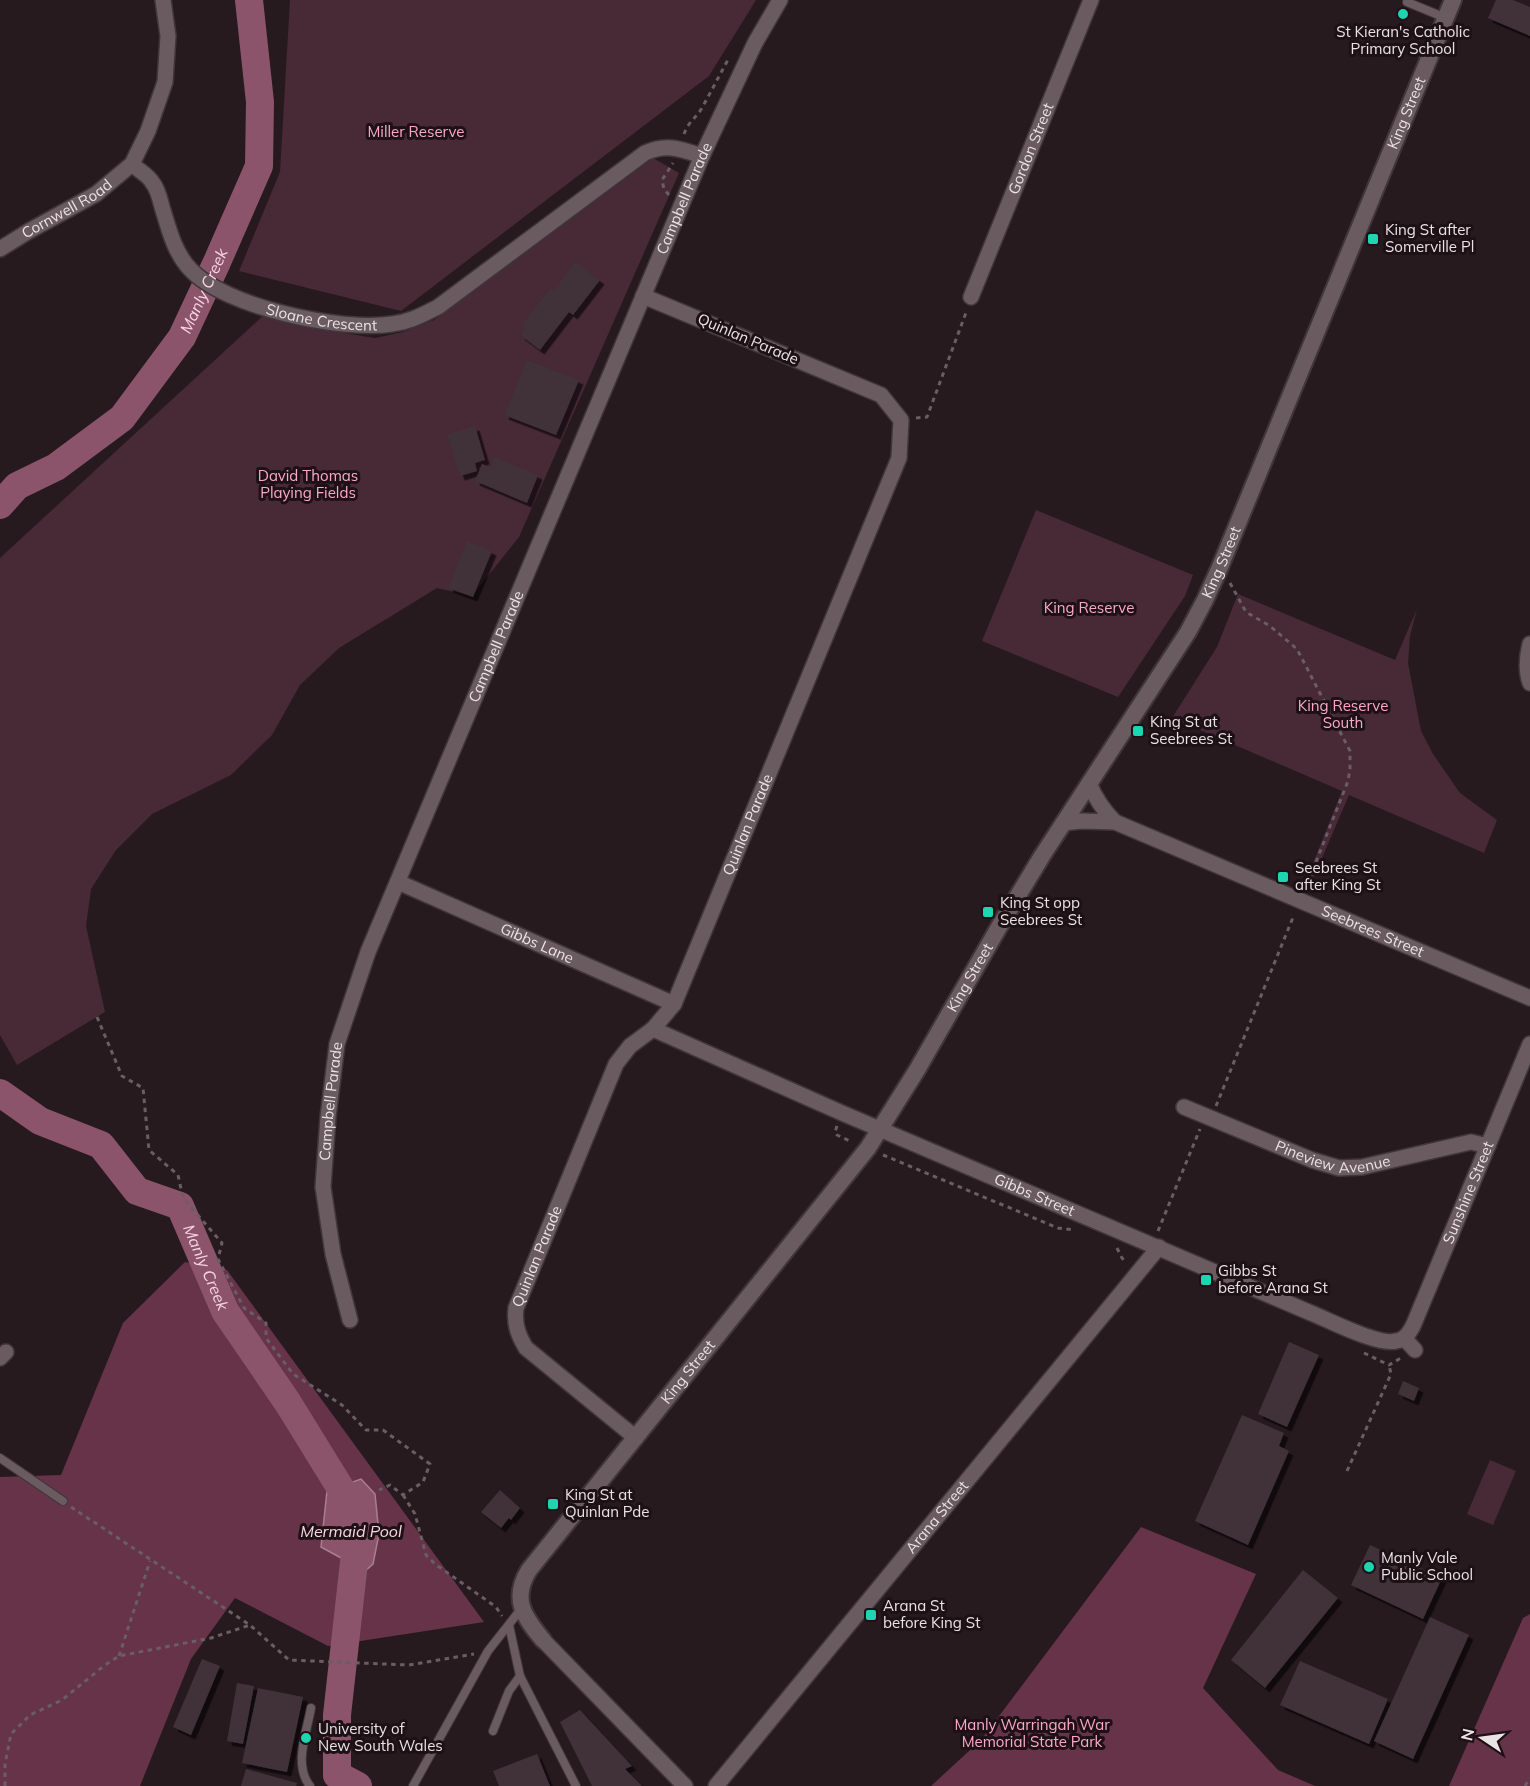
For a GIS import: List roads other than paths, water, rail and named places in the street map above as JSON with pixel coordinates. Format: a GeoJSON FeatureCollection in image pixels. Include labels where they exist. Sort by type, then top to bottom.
{"type":"FeatureCollection","features":[{"type":"Feature","properties":{"kind":"street"},"geometry":{"type":"LineString","coordinates":[[132,164],[148,130],[165,81],[168,36],[163,0]]}},
{"type":"Feature","properties":{"kind":"street","name":"Campbell Parade"},"geometry":{"type":"LineString","coordinates":[[350,1320],[333,1254],[323,1187],[328,1117],[337,1044],[368,952],[702,156],[755,43],[780,0]]}},
{"type":"Feature","properties":{"kind":"street","name":"Gordon Street"},"geometry":{"type":"LineString","coordinates":[[971,297],[1091,0]]}},
{"type":"Feature","properties":{"kind":"street","name":"King Street"},"geometry":{"type":"LineString","coordinates":[[521,1609],[520,1591],[529,1570],[881,1130],[999,927],[1063,823],[1188,632],[1205,600],[1453,0]]}},
{"type":"Feature","properties":{"kind":"street","name":"Sloane Crescent"},"geometry":{"type":"LineString","coordinates":[[132,164],[152,181],[158,193],[173,243],[188,268],[200,279],[223,293],[276,311],[332,322],[370,326],[391,325],[414,320],[454,296],[645,153],[662,147],[672,147],[702,156]]}},
{"type":"Feature","properties":{"kind":"street","name":"Cornwell Road"},"geometry":{"type":"LineString","coordinates":[[0,249],[96,194],[132,164]]}},
{"type":"Feature","properties":{"kind":"street","name":"Quinlan Parade"},"geometry":{"type":"LineString","coordinates":[[636,1438],[526,1348],[520,1337],[515,1317],[516,1308],[616,1064],[674,1004],[899,458],[901,420],[881,394],[643,296]]}},
{"type":"Feature","properties":{"kind":"street"},"geometry":{"type":"LineString","coordinates":[[1529,679],[1530,644]]}},
{"type":"Feature","properties":{"kind":"street","name":"Seebrees Street"},"geometry":{"type":"LineString","coordinates":[[1089,783],[1095,798],[1115,822]]}},
{"type":"Feature","properties":{"kind":"street","name":"Seebrees Street"},"geometry":{"type":"LineString","coordinates":[[1063,823],[1115,822],[1530,998]]}},
{"type":"Feature","properties":{"kind":"street","name":"Gibbs Lane"},"geometry":{"type":"LineString","coordinates":[[398,882],[674,1004]]}},
{"type":"Feature","properties":{"kind":"street","name":"Gibbs Street"},"geometry":{"type":"LineString","coordinates":[[652,1029],[881,1130],[1377,1340],[1389,1342],[1404,1338]]}},
{"type":"Feature","properties":{"kind":"street","name":"Sunshine Street"},"geometry":{"type":"LineString","coordinates":[[1404,1338],[1416,1321],[1530,1044]]}},
{"type":"Feature","properties":{"kind":"street","name":"Pineview Avenue"},"geometry":{"type":"LineString","coordinates":[[1184,1107],[1312,1161],[1338,1168],[1362,1167],[1471,1142],[1488,1146]]}},
{"type":"Feature","properties":{"kind":"street","name":"Arana Street"},"geometry":{"type":"LineString","coordinates":[[716,1786],[1140,1270],[1155,1245]]}},
{"type":"Feature","properties":{"kind":"street"},"geometry":{"type":"LineString","coordinates":[[1404,1338],[1415,1350]]}},
{"type":"Feature","properties":{"kind":"street"},"geometry":{"type":"LineString","coordinates":[[521,1609],[543,1640],[685,1786]]}},
{"type":"Feature","properties":{"kind":"lane"},"geometry":{"type":"LineString","coordinates":[[1407,2],[1446,18]]}},
{"type":"Feature","properties":{"kind":"lane"},"geometry":{"type":"LineString","coordinates":[[0,1458],[63,1501]]}},
{"type":"Feature","properties":{"kind":"lane"},"geometry":{"type":"LineString","coordinates":[[413,1786],[488,1651],[521,1609]]}},
{"type":"Feature","properties":{"kind":"lane"},"geometry":{"type":"LineString","coordinates":[[509,1625],[520,1676],[576,1786]]}},
{"type":"Feature","properties":{"kind":"lane"},"geometry":{"type":"LineString","coordinates":[[493,1731],[509,1691],[520,1676]]}},
{"type":"Feature","properties":{"kind":"lane"},"geometry":{"type":"LineString","coordinates":[[310,1786],[305,1780],[301,1761],[311,1708]]}},
{"type":"Feature","properties":{"kind":"water","name":"Mermaid Pool"},"geometry":{"type":"Polygon","coordinates":[[[361,1479],[375,1494],[379,1534],[373,1564],[365,1571],[321,1547],[327,1491],[361,1479]]]}},
{"type":"Feature","properties":{"kind":"waterway","name":"Manly Creek"},"geometry":{"type":"LineString","coordinates":[[0,505],[17,486],[56,467],[122,418],[182,337],[259,166],[260,102],[249,0]]}},
{"type":"Feature","properties":{"kind":"waterway","name":"Manly Creek"},"geometry":{"type":"LineString","coordinates":[[0,1093],[40,1121],[101,1145],[137,1191],[180,1206],[225,1311],[288,1403],[354,1510],[356,1544],[337,1715],[337,1775],[358,1786]]}},
{"type":"Feature","properties":{"kind":"place","name":"St Kieran's Catholic Primary School"},"geometry":{"type":"Point","coordinates":[1403,14]}},
{"type":"Feature","properties":{"kind":"place","name":"King St after Somerville Pl"},"geometry":{"type":"Point","coordinates":[1373,239]}},
{"type":"Feature","properties":{"kind":"place","name":"King St at Seebrees St"},"geometry":{"type":"Point","coordinates":[1138,731]}},
{"type":"Feature","properties":{"kind":"place","name":"Seebrees St after King St"},"geometry":{"type":"Point","coordinates":[1283,877]}},
{"type":"Feature","properties":{"kind":"place","name":"King St opp Seebrees St"},"geometry":{"type":"Point","coordinates":[988,912]}},
{"type":"Feature","properties":{"kind":"place","name":"Gibbs St before Arana St"},"geometry":{"type":"Point","coordinates":[1206,1280]}},
{"type":"Feature","properties":{"kind":"place","name":"King St at Quinlan Pde"},"geometry":{"type":"Point","coordinates":[553,1504]}},
{"type":"Feature","properties":{"kind":"place","name":"Manly Vale Public School"},"geometry":{"type":"Point","coordinates":[1369,1567]}},
{"type":"Feature","properties":{"kind":"place","name":"Arana St before King St"},"geometry":{"type":"Point","coordinates":[871,1615]}},
{"type":"Feature","properties":{"kind":"place","name":"University of New South Wales"},"geometry":{"type":"Point","coordinates":[306,1738]}},
{"type":"Feature","properties":{"kind":"park label","name":"Miller Reserve"},"geometry":{"type":"Point","coordinates":[416,132]}},
{"type":"Feature","properties":{"kind":"park label","name":"David Thomas Playing Fields"},"geometry":{"type":"Point","coordinates":[308,484]}},
{"type":"Feature","properties":{"kind":"park label","name":"King Reserve"},"geometry":{"type":"Point","coordinates":[1089,608]}},
{"type":"Feature","properties":{"kind":"park label","name":"King Reserve South"},"geometry":{"type":"Point","coordinates":[1343,714]}},
{"type":"Feature","properties":{"kind":"park label","name":"Manly Warringah War Memorial State Park"},"geometry":{"type":"Point","coordinates":[1032,1734]}}]}
